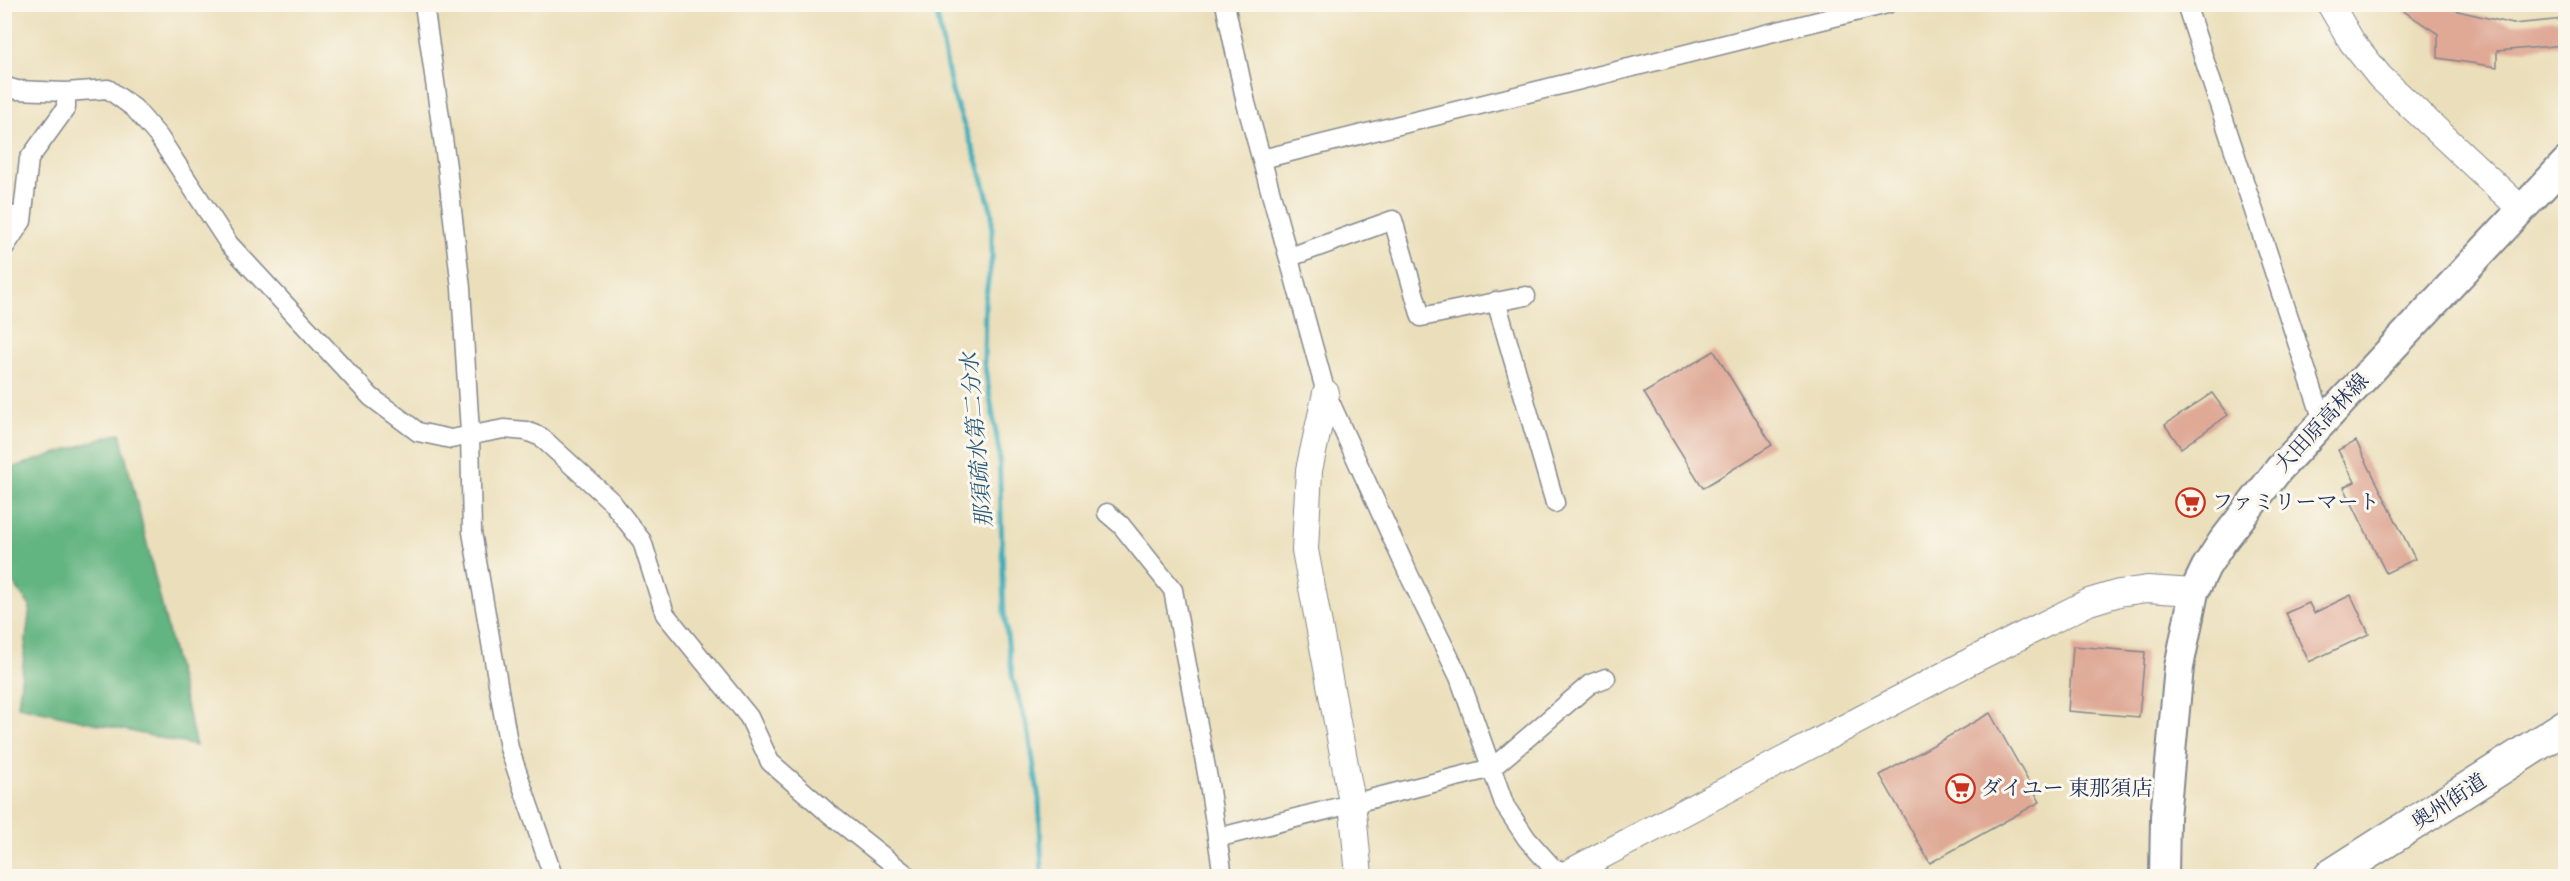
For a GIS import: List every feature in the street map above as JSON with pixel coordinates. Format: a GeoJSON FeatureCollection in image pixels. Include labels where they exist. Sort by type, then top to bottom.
{"type":"FeatureCollection","features":[{"type":"Feature","properties":{"kind":"highway","name":"奥州街道"},"geometry":{"type":"LineString","coordinates":[[2331,876],[2565,726]]}},
{"type":"Feature","properties":{"kind":"main road","name":"大田原高林線"},"geometry":{"type":"LineString","coordinates":[[2164,876],[2165,817],[2179,667],[2194,592],[2222,542],[2249,505],[2323,421],[2565,162]]}},
{"type":"Feature","properties":{"kind":"street"},"geometry":{"type":"LineString","coordinates":[[424,4],[461,288],[470,434],[472,532],[508,748],[553,876]]}},
{"type":"Feature","properties":{"kind":"street"},"geometry":{"type":"LineString","coordinates":[[1225,4],[1246,103],[1326,393],[1458,677],[1505,806],[1527,839],[1552,867],[1568,876],[1971,660],[2089,602],[2119,593],[2147,589],[2194,592]]}},
{"type":"Feature","properties":{"kind":"street"},"geometry":{"type":"LineString","coordinates":[[1262,159],[1887,4]]}},
{"type":"Feature","properties":{"kind":"street"},"geometry":{"type":"LineString","coordinates":[[2186,4],[2323,421]]}},
{"type":"Feature","properties":{"kind":"street"},"geometry":{"type":"LineString","coordinates":[[2330,4],[2352,42],[2380,77],[2520,208]]}},
{"type":"Feature","properties":{"kind":"street"},"geometry":{"type":"LineString","coordinates":[[4,86],[17,90],[66,92],[108,89],[134,108],[159,137],[229,244],[371,397],[418,432],[451,439],[504,429],[526,431],[541,437],[610,501],[642,541],[665,614],[749,717],[770,762],[826,811],[908,876]]}},
{"type":"Feature","properties":{"kind":"street"},"geometry":{"type":"LineString","coordinates":[[4,248],[22,220],[29,159],[66,108],[66,92]]}},
{"type":"Feature","properties":{"kind":"street"},"geometry":{"type":"LineString","coordinates":[[4,212],[22,220]]}},
{"type":"Feature","properties":{"kind":"street"},"geometry":{"type":"LineString","coordinates":[[1290,258],[1393,220],[1421,317],[1526,296]]}},
{"type":"Feature","properties":{"kind":"street"},"geometry":{"type":"LineString","coordinates":[[1496,301],[1555,503]]}},
{"type":"Feature","properties":{"kind":"street"},"geometry":{"type":"LineString","coordinates":[[1326,393],[1309,470],[1305,550],[1352,802],[1359,876]]}},
{"type":"Feature","properties":{"kind":"street"},"geometry":{"type":"LineString","coordinates":[[1107,513],[1121,525],[1173,590],[1223,876]]}},
{"type":"Feature","properties":{"kind":"street"},"geometry":{"type":"LineString","coordinates":[[1217,838],[1492,768],[1590,684],[1606,678]]}},
{"type":"Feature","properties":{"kind":"green space"},"geometry":{"type":"Polygon","coordinates":[[[120,433],[196,746],[18,706],[30,606],[5,572],[5,470],[120,433]]]}},
{"type":"Feature","properties":{"kind":"building"},"geometry":{"type":"Polygon","coordinates":[[[2393,4],[2446,4],[2454,10],[2513,24],[2565,19],[2565,45],[2497,51],[2497,67],[2438,58],[2438,34],[2393,4]]]}},
{"type":"Feature","properties":{"kind":"building"},"geometry":{"type":"Polygon","coordinates":[[[1714,351],[1772,445],[1703,488],[1644,393],[1714,351]]]}},
{"type":"Feature","properties":{"kind":"building"},"geometry":{"type":"Polygon","coordinates":[[[2212,393],[2228,415],[2181,448],[2165,425],[2212,393]]]}},
{"type":"Feature","properties":{"kind":"building"},"geometry":{"type":"Polygon","coordinates":[[[2356,441],[2415,559],[2386,573],[2344,487],[2355,482],[2338,450],[2356,441]]]}},
{"type":"Feature","properties":{"kind":"building"},"geometry":{"type":"Polygon","coordinates":[[[2351,595],[2369,634],[2309,662],[2286,613],[2309,603],[2314,613],[2351,595]]]}},
{"type":"Feature","properties":{"kind":"building"},"geometry":{"type":"Polygon","coordinates":[[[2073,646],[2145,652],[2139,717],[2068,711],[2073,646]]]}},
{"type":"Feature","properties":{"kind":"building","name":"ダイユー 東那須店"},"geometry":{"type":"Polygon","coordinates":[[[1990,713],[2040,802],[1930,863],[1880,775],[1990,713]]]}},
{"type":"Feature","properties":{"kind":"waterway","name":"那須疏水第二分水"},"geometry":{"type":"LineString","coordinates":[[935,4],[952,92],[978,163],[992,213],[992,257],[985,300],[984,362],[999,451],[1004,612],[1013,680],[1028,728],[1039,799],[1042,876]]}},
{"type":"Feature","properties":{"kind":"place","name":"ファミリーマート"},"geometry":{"type":"Point","coordinates":[2191,502]}},
{"type":"Feature","properties":{"kind":"place","name":"ダイユー 東那須店"},"geometry":{"type":"Point","coordinates":[1960,788]}}]}
